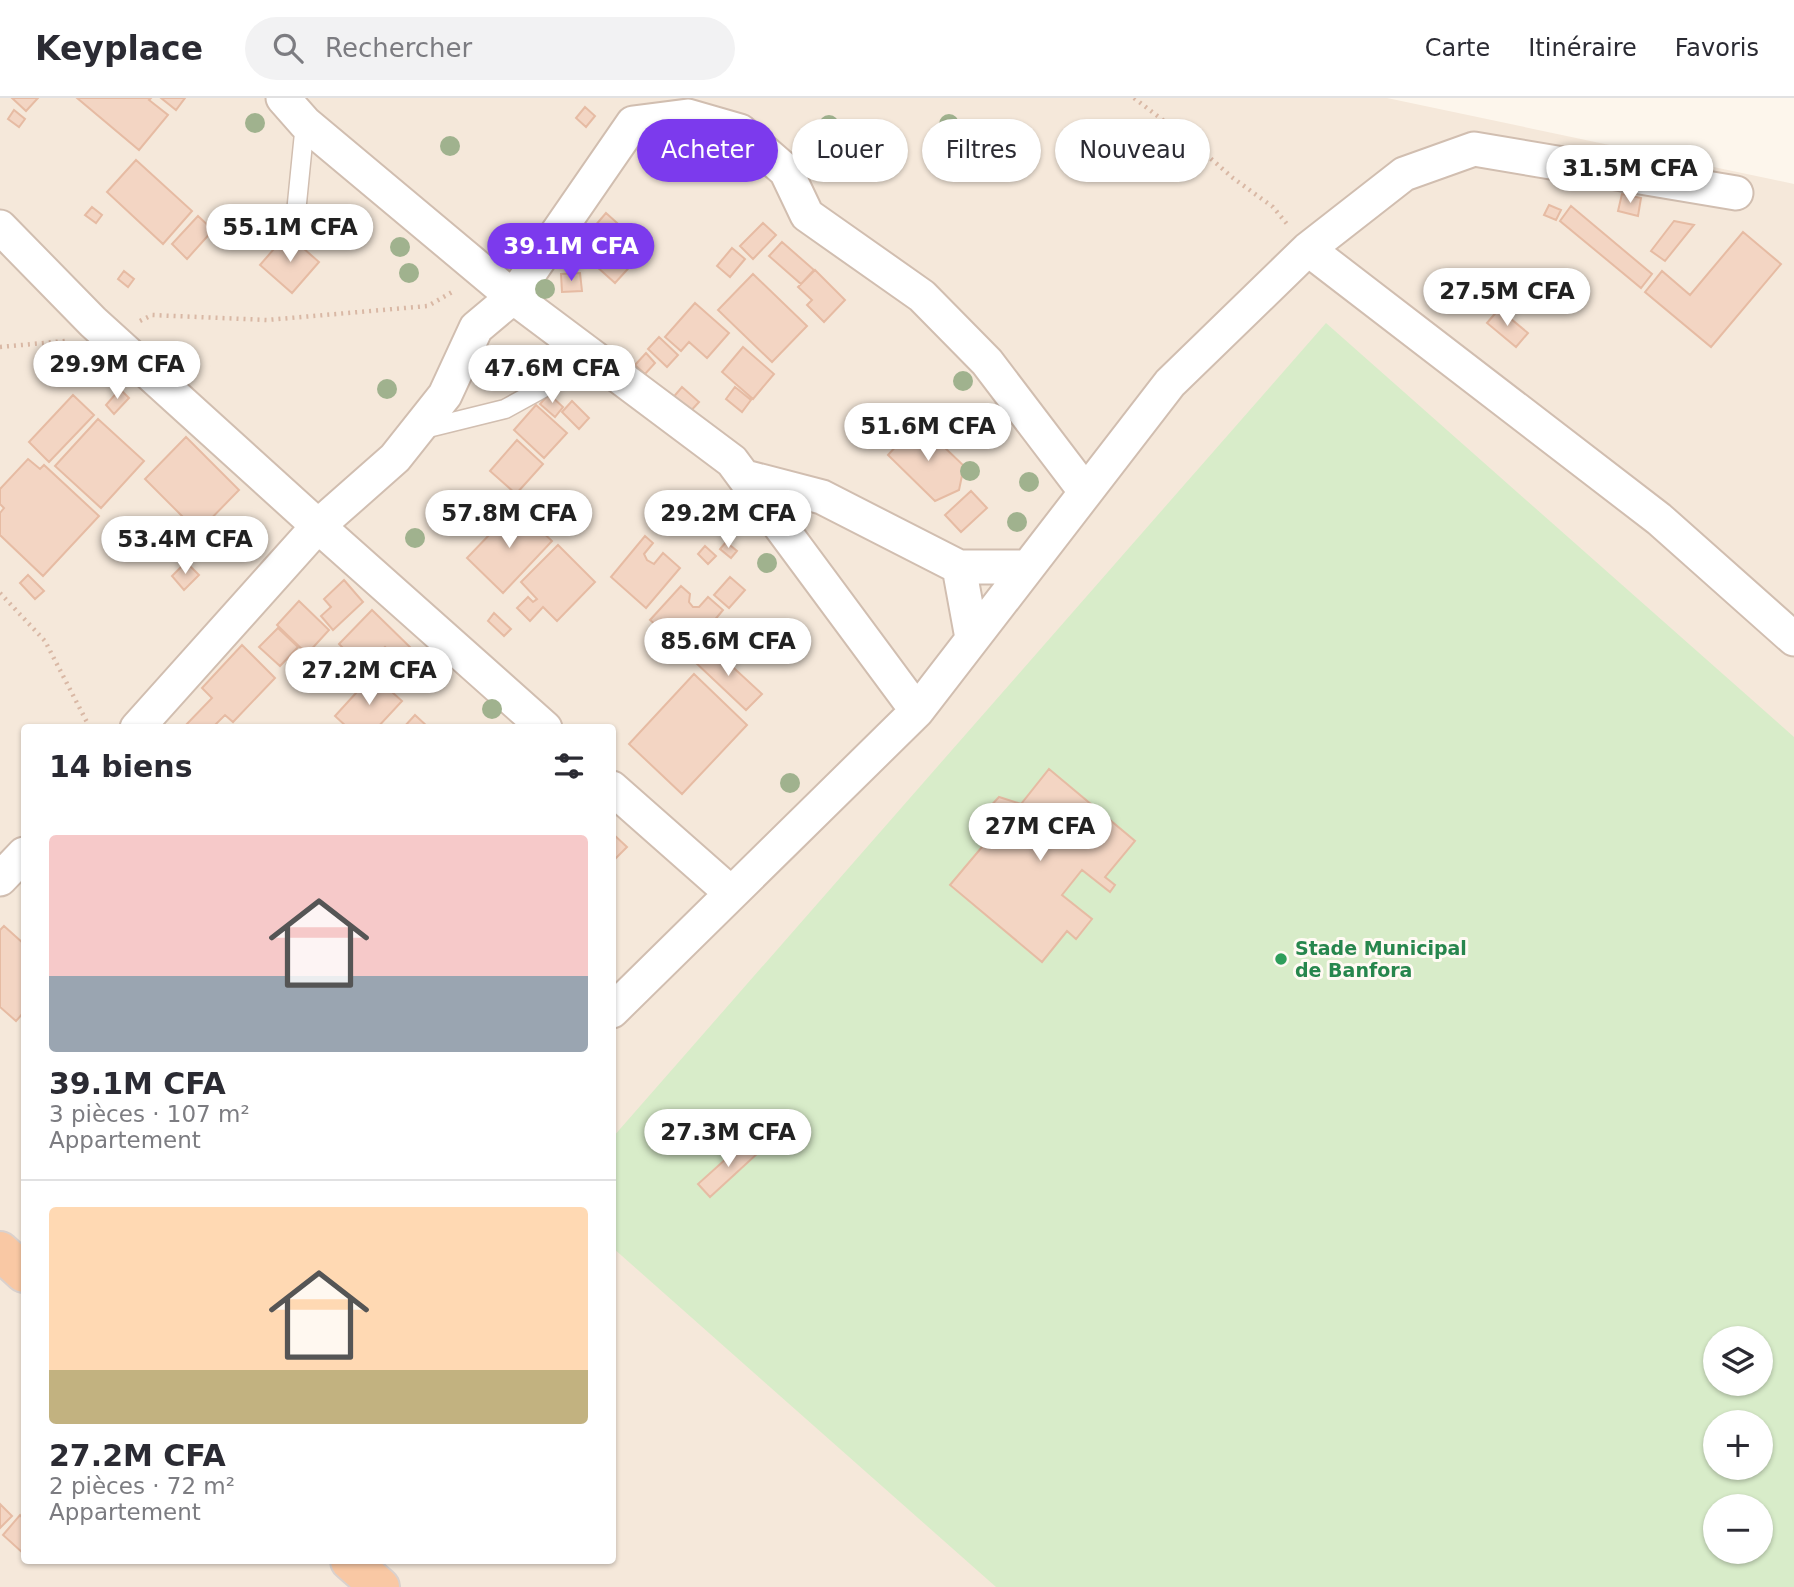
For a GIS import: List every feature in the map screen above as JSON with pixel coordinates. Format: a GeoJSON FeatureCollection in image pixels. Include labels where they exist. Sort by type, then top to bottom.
{"type":"FeatureCollection","features":[{"type":"Feature","properties":{"kind":"highway"},"geometry":{"type":"LineString","coordinates":[[0,1251],[21,1270]]}},
{"type":"Feature","properties":{"kind":"highway"},"geometry":{"type":"LineString","coordinates":[[353,1564],[380,1587]]}},
{"type":"Feature","properties":{"kind":"street"},"geometry":{"type":"LineString","coordinates":[[283,98],[305,123],[513,297],[732,461],[917,710]]}},
{"type":"Feature","properties":{"kind":"street"},"geometry":{"type":"LineString","coordinates":[[147,724],[318,526],[395,458],[417,431],[445,395],[476,328],[513,297],[633,123],[688,116],[740,131],[786,171],[807,215],[922,296],[987,362],[1085,491]]}},
{"type":"Feature","properties":{"kind":"street"},"geometry":{"type":"LineString","coordinates":[[616,1008],[917,710],[1170,383],[1308,249],[1404,174],[1474,149],[1736,193]]}},
{"type":"Feature","properties":{"kind":"street"},"geometry":{"type":"LineString","coordinates":[[0,227],[110,337],[541,724]]}},
{"type":"Feature","properties":{"kind":"street"},"geometry":{"type":"LineString","coordinates":[[1308,249],[1659,519],[1794,639]]}},
{"type":"Feature","properties":{"kind":"street"},"geometry":{"type":"LineString","coordinates":[[745,477],[822,497],[958,567],[1026,567]]}},
{"type":"Feature","properties":{"kind":"street"},"geometry":{"type":"LineString","coordinates":[[958,567],[972,638]]}},
{"type":"Feature","properties":{"kind":"street"},"geometry":{"type":"LineString","coordinates":[[616,792],[731,893]]}},
{"type":"Feature","properties":{"kind":"street"},"geometry":{"type":"LineString","coordinates":[[0,879],[21,857]]}},
{"type":"Feature","properties":{"kind":"lane"},"geometry":{"type":"LineString","coordinates":[[296,213],[305,123]]}},
{"type":"Feature","properties":{"kind":"lane"},"geometry":{"type":"LineString","coordinates":[[417,431],[506,409],[596,359]]}},
{"type":"Feature","properties":{"kind":"path"},"geometry":{"type":"LineString","coordinates":[[1134,98],[1233,178],[1273,206],[1308,249]]}},
{"type":"Feature","properties":{"kind":"path"},"geometry":{"type":"LineString","coordinates":[[0,347],[110,337],[152,315],[267,320],[428,306],[457,289]]}},
{"type":"Feature","properties":{"kind":"path"},"geometry":{"type":"LineString","coordinates":[[0,593],[44,641],[88,724]]}},
{"type":"Feature","properties":{"kind":"shaded area"},"geometry":{"type":"Polygon","coordinates":[[[0,98],[1387,98],[1794,184],[1794,1587],[0,1587],[0,98]]]}},
{"type":"Feature","properties":{"kind":"green space","name":"Stade Municipal de Banfora"},"geometry":{"type":"Polygon","coordinates":[[[1326,323],[1794,737],[1794,1587],[996,1587],[616,1251],[616,1134],[1326,323]]]}},
{"type":"Feature","properties":{"kind":"building"},"geometry":{"type":"Polygon","coordinates":[[[12,98],[38,98],[26,111],[12,98]]]}},
{"type":"Feature","properties":{"kind":"building"},"geometry":{"type":"Polygon","coordinates":[[[77,98],[151,98],[149,100],[168,115],[139,150],[77,98]]]}},
{"type":"Feature","properties":{"kind":"building"},"geometry":{"type":"Polygon","coordinates":[[[161,98],[185,98],[176,110],[161,98]]]}},
{"type":"Feature","properties":{"kind":"building"},"geometry":{"type":"Polygon","coordinates":[[[585,107],[595,116],[586,127],[576,118],[585,107]]]}},
{"type":"Feature","properties":{"kind":"building"},"geometry":{"type":"Polygon","coordinates":[[[14,110],[25,119],[19,127],[8,119],[14,110]]]}},
{"type":"Feature","properties":{"kind":"building"},"geometry":{"type":"Polygon","coordinates":[[[136,160],[192,211],[163,244],[107,192],[136,160]]]}},
{"type":"Feature","properties":{"kind":"building"},"geometry":{"type":"Polygon","coordinates":[[[1622,194],[1641,198],[1638,216],[1618,211],[1622,194]]]}},
{"type":"Feature","properties":{"kind":"building"},"geometry":{"type":"Polygon","coordinates":[[[1549,205],[1561,210],[1556,220],[1544,215],[1549,205]]]}},
{"type":"Feature","properties":{"kind":"building"},"geometry":{"type":"Polygon","coordinates":[[[1571,206],[1652,274],[1641,288],[1560,221],[1571,206]]]}},
{"type":"Feature","properties":{"kind":"building"},"geometry":{"type":"Polygon","coordinates":[[[92,207],[102,215],[96,223],[85,215],[92,207]]]}},
{"type":"Feature","properties":{"kind":"building"},"geometry":{"type":"Polygon","coordinates":[[[606,213],[646,249],[615,283],[576,248],[606,213]]]}},
{"type":"Feature","properties":{"kind":"building"},"geometry":{"type":"Polygon","coordinates":[[[198,216],[213,230],[187,259],[172,244],[198,216]]]}},
{"type":"Feature","properties":{"kind":"building"},"geometry":{"type":"Polygon","coordinates":[[[1674,221],[1694,225],[1665,261],[1651,251],[1674,221]]]}},
{"type":"Feature","properties":{"kind":"building"},"geometry":{"type":"Polygon","coordinates":[[[763,223],[776,235],[753,259],[740,246],[763,223]]]}},
{"type":"Feature","properties":{"kind":"building"},"geometry":{"type":"Polygon","coordinates":[[[1743,232],[1781,264],[1711,347],[1645,292],[1662,271],[1690,295],[1743,232]]]}},
{"type":"Feature","properties":{"kind":"building"},"geometry":{"type":"Polygon","coordinates":[[[287,234],[319,262],[292,293],[260,265],[287,234]]]}},
{"type":"Feature","properties":{"kind":"building"},"geometry":{"type":"Polygon","coordinates":[[[782,242],[814,270],[801,284],[769,256],[782,242]]]}},
{"type":"Feature","properties":{"kind":"building"},"geometry":{"type":"Polygon","coordinates":[[[732,248],[745,259],[730,277],[717,266],[732,248]]]}},
{"type":"Feature","properties":{"kind":"building"},"geometry":{"type":"Polygon","coordinates":[[[815,270],[845,300],[824,322],[807,305],[812,300],[798,287],[815,270]]]}},
{"type":"Feature","properties":{"kind":"building"},"geometry":{"type":"Polygon","coordinates":[[[124,271],[134,279],[128,287],[118,279],[124,271]]]}},
{"type":"Feature","properties":{"kind":"building"},"geometry":{"type":"Polygon","coordinates":[[[580,273],[582,291],[562,292],[561,274],[580,273]]]}},
{"type":"Feature","properties":{"kind":"building"},"geometry":{"type":"Polygon","coordinates":[[[753,274],[807,326],[772,362],[718,310],[753,274]]]}},
{"type":"Feature","properties":{"kind":"building"},"geometry":{"type":"Polygon","coordinates":[[[695,303],[729,333],[707,358],[689,342],[681,351],[665,337],[695,303]]]}},
{"type":"Feature","properties":{"kind":"building"},"geometry":{"type":"Polygon","coordinates":[[[1499,309],[1528,333],[1516,347],[1487,323],[1499,309]]]}},
{"type":"Feature","properties":{"kind":"building"},"geometry":{"type":"Polygon","coordinates":[[[659,337],[678,355],[667,367],[648,349],[659,337]]]}},
{"type":"Feature","properties":{"kind":"building"},"geometry":{"type":"Polygon","coordinates":[[[743,347],[774,374],[753,399],[722,372],[743,347]]]}},
{"type":"Feature","properties":{"kind":"building"},"geometry":{"type":"Polygon","coordinates":[[[520,352],[542,373],[530,386],[508,366],[520,352]]]}},
{"type":"Feature","properties":{"kind":"building"},"geometry":{"type":"Polygon","coordinates":[[[646,353],[655,363],[645,374],[635,365],[646,353]]]}},
{"type":"Feature","properties":{"kind":"building"},"geometry":{"type":"Polygon","coordinates":[[[682,387],[699,402],[687,415],[671,400],[682,387]]]}},
{"type":"Feature","properties":{"kind":"building"},"geometry":{"type":"Polygon","coordinates":[[[735,387],[751,400],[742,412],[726,399],[735,387]]]}},
{"type":"Feature","properties":{"kind":"building"},"geometry":{"type":"Polygon","coordinates":[[[120,389],[129,398],[114,414],[106,405],[120,389]]]}},
{"type":"Feature","properties":{"kind":"building"},"geometry":{"type":"Polygon","coordinates":[[[549,394],[563,407],[555,417],[540,404],[549,394]]]}},
{"type":"Feature","properties":{"kind":"building"},"geometry":{"type":"Polygon","coordinates":[[[73,395],[94,415],[49,462],[29,442],[73,395]]]}},
{"type":"Feature","properties":{"kind":"building"},"geometry":{"type":"Polygon","coordinates":[[[572,401],[589,418],[579,429],[562,412],[572,401]]]}},
{"type":"Feature","properties":{"kind":"building"},"geometry":{"type":"Polygon","coordinates":[[[536,405],[567,433],[544,458],[514,430],[536,405]]]}},
{"type":"Feature","properties":{"kind":"building"},"geometry":{"type":"Polygon","coordinates":[[[98,419],[144,461],[101,508],[55,466],[98,419]]]}},
{"type":"Feature","properties":{"kind":"building"},"geometry":{"type":"Polygon","coordinates":[[[918,422],[964,466],[959,490],[935,501],[888,455],[918,422]]]}},
{"type":"Feature","properties":{"kind":"building"},"geometry":{"type":"Polygon","coordinates":[[[186,437],[239,490],[198,532],[145,479],[186,437]]]}},
{"type":"Feature","properties":{"kind":"building"},"geometry":{"type":"Polygon","coordinates":[[[517,440],[543,464],[516,494],[490,471],[517,440]]]}},
{"type":"Feature","properties":{"kind":"building"},"geometry":{"type":"Polygon","coordinates":[[[28,459],[40,469],[44,465],[99,516],[43,576],[0,535],[0,513],[4,508],[0,504],[0,489],[28,459]]]}},
{"type":"Feature","properties":{"kind":"building"},"geometry":{"type":"Polygon","coordinates":[[[971,491],[987,508],[961,532],[945,515],[971,491]]]}},
{"type":"Feature","properties":{"kind":"building"},"geometry":{"type":"Polygon","coordinates":[[[677,499],[696,517],[686,526],[668,508],[677,499]]]}},
{"type":"Feature","properties":{"kind":"building"},"geometry":{"type":"Polygon","coordinates":[[[516,507],[552,541],[503,593],[467,558],[516,507]]]}},
{"type":"Feature","properties":{"kind":"building"},"geometry":{"type":"Polygon","coordinates":[[[645,536],[653,543],[644,554],[647,560],[654,564],[663,553],[680,568],[646,608],[611,577],[645,536]]]}},
{"type":"Feature","properties":{"kind":"building"},"geometry":{"type":"Polygon","coordinates":[[[726,542],[737,551],[731,558],[720,549],[726,542]]]}},
{"type":"Feature","properties":{"kind":"building"},"geometry":{"type":"Polygon","coordinates":[[[558,545],[595,582],[557,621],[543,607],[530,621],[517,608],[528,597],[533,602],[537,599],[521,582],[558,545]]]}},
{"type":"Feature","properties":{"kind":"building"},"geometry":{"type":"Polygon","coordinates":[[[705,546],[716,556],[708,564],[698,554],[705,546]]]}},
{"type":"Feature","properties":{"kind":"building"},"geometry":{"type":"Polygon","coordinates":[[[186,562],[199,575],[184,590],[172,576],[186,562]]]}},
{"type":"Feature","properties":{"kind":"building"},"geometry":{"type":"Polygon","coordinates":[[[28,575],[44,591],[35,599],[20,583],[28,575]]]}},
{"type":"Feature","properties":{"kind":"building"},"geometry":{"type":"Polygon","coordinates":[[[730,577],[745,590],[729,608],[714,595],[730,577]]]}},
{"type":"Feature","properties":{"kind":"building"},"geometry":{"type":"Polygon","coordinates":[[[344,580],[363,602],[333,630],[321,616],[331,607],[324,599],[344,580]]]}},
{"type":"Feature","properties":{"kind":"building"},"geometry":{"type":"Polygon","coordinates":[[[681,586],[690,594],[689,602],[693,607],[699,607],[708,597],[723,610],[688,652],[650,620],[681,586]]]}},
{"type":"Feature","properties":{"kind":"building"},"geometry":{"type":"Polygon","coordinates":[[[299,601],[329,630],[307,654],[277,625],[299,601]]]}},
{"type":"Feature","properties":{"kind":"building"},"geometry":{"type":"Polygon","coordinates":[[[372,610],[414,651],[402,663],[385,647],[364,669],[339,644],[372,610]]]}},
{"type":"Feature","properties":{"kind":"building"},"geometry":{"type":"Polygon","coordinates":[[[494,613],[511,629],[504,636],[488,621],[494,613]]]}},
{"type":"Feature","properties":{"kind":"building"},"geometry":{"type":"Polygon","coordinates":[[[278,628],[298,647],[280,666],[259,647],[278,628]]]}},
{"type":"Feature","properties":{"kind":"building"},"geometry":{"type":"Polygon","coordinates":[[[242,645],[275,678],[233,722],[225,715],[216,724],[187,724],[212,698],[202,688],[242,645]]]}},
{"type":"Feature","properties":{"kind":"building"},"geometry":{"type":"Polygon","coordinates":[[[710,646],[762,694],[746,710],[695,662],[710,646]]]}},
{"type":"Feature","properties":{"kind":"building"},"geometry":{"type":"Polygon","coordinates":[[[694,674],[747,725],[682,794],[629,744],[694,674]]]}},
{"type":"Feature","properties":{"kind":"building"},"geometry":{"type":"Polygon","coordinates":[[[367,681],[377,690],[383,684],[402,701],[381,724],[344,724],[335,716],[367,681]]]}},
{"type":"Feature","properties":{"kind":"building"},"geometry":{"type":"Polygon","coordinates":[[[415,715],[425,724],[407,724],[415,715]]]}},
{"type":"Feature","properties":{"kind":"building"},"geometry":{"type":"Polygon","coordinates":[[[1049,769],[1135,841],[1105,877],[1115,885],[1110,892],[1082,870],[1062,895],[1092,919],[1076,939],[1067,931],[1042,962],[950,885],[982,847],[974,824],[999,797],[1021,804],[1049,769]]]}},
{"type":"Feature","properties":{"kind":"building"},"geometry":{"type":"Polygon","coordinates":[[[616,837],[627,847],[616,858],[616,837]]]}},
{"type":"Feature","properties":{"kind":"building"},"geometry":{"type":"Polygon","coordinates":[[[4,926],[21,941],[21,1015],[16,1021],[0,1007],[0,930],[4,926]]]}},
{"type":"Feature","properties":{"kind":"building"},"geometry":{"type":"Polygon","coordinates":[[[747,1140],[758,1153],[710,1197],[698,1184],[747,1140]]]}},
{"type":"Feature","properties":{"kind":"building"},"geometry":{"type":"Polygon","coordinates":[[[0,1504],[12,1516],[0,1528],[0,1504]]]}},
{"type":"Feature","properties":{"kind":"building"},"geometry":{"type":"Polygon","coordinates":[[[20,1515],[21,1551],[3,1535],[20,1515]]]}},
{"type":"Feature","properties":{"kind":"place","name":"Stade Municipal de Banfora"},"geometry":{"type":"Point","coordinates":[1281,959]}}]}
